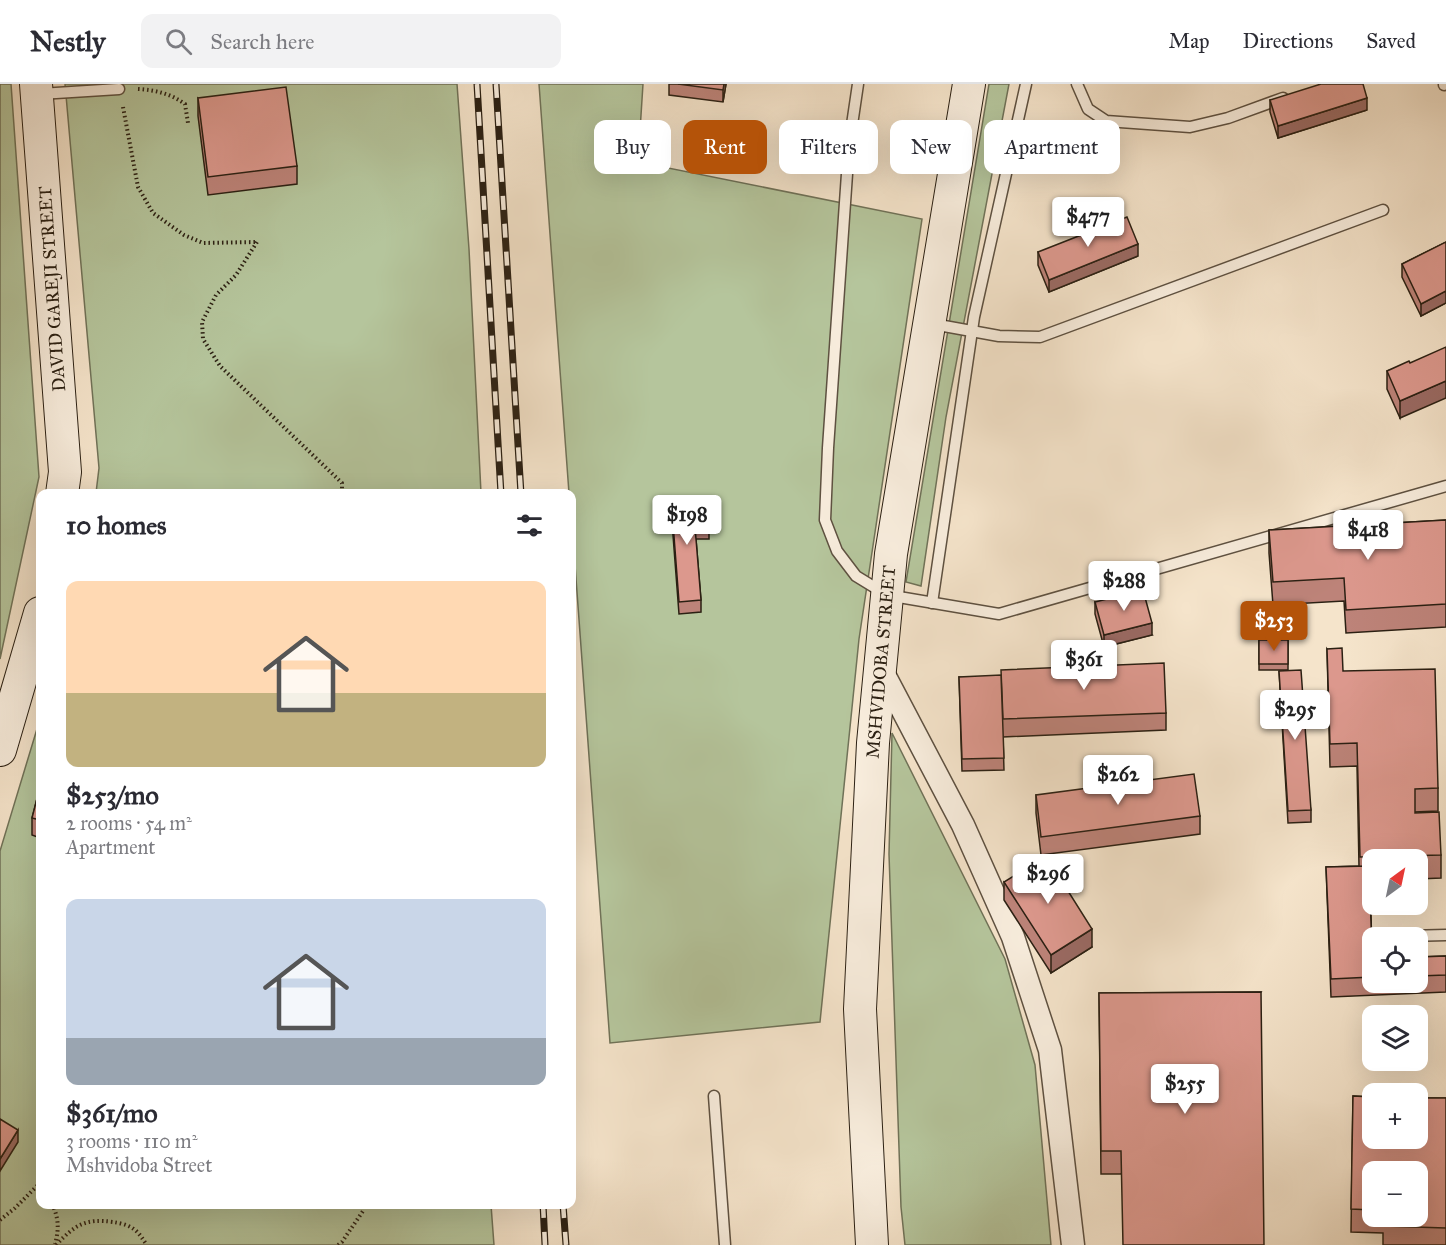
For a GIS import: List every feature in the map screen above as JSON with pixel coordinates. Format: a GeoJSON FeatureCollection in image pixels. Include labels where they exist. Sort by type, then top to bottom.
{"type":"FeatureCollection","features":[{"type":"Feature","properties":{"kind":"main road","name":"MSHVIDOBA STREET"},"geometry":{"type":"LineString","coordinates":[[872,1245],[860,1009],[873,743],[891,554],[969,84]]}},
{"type":"Feature","properties":{"kind":"main road","name":"DAVID GAREJI STREET"},"geometry":{"type":"LineString","coordinates":[[37,89],[65,472],[63,489]]}},
{"type":"Feature","properties":{"kind":"main road"},"geometry":{"type":"LineString","coordinates":[[0,750],[36,627]]}},
{"type":"Feature","properties":{"kind":"street"},"geometry":{"type":"LineString","coordinates":[[880,667],[963,825],[1013,937],[1050,1050],[1073,1245]]}},
{"type":"Feature","properties":{"kind":"lane"},"geometry":{"type":"LineString","coordinates":[[858,84],[849,145],[825,520],[837,551],[856,576],[887,595],[999,614],[1446,486]]}},
{"type":"Feature","properties":{"kind":"lane"},"geometry":{"type":"LineString","coordinates":[[932,603],[974,317],[1026,84]]}},
{"type":"Feature","properties":{"kind":"lane"},"geometry":{"type":"LineString","coordinates":[[1077,84],[1088,109],[1106,121],[1190,127],[1228,118],[1291,95]]}},
{"type":"Feature","properties":{"kind":"lane"},"geometry":{"type":"LineString","coordinates":[[37,89],[119,89]]}},
{"type":"Feature","properties":{"kind":"lane"},"geometry":{"type":"LineString","coordinates":[[929,323],[999,336],[1040,337],[1383,210]]}},
{"type":"Feature","properties":{"kind":"lane"},"geometry":{"type":"LineString","coordinates":[[1428,935],[1446,935]]}},
{"type":"Feature","properties":{"kind":"lane"},"geometry":{"type":"LineString","coordinates":[[714,1096],[725,1245]]}},
{"type":"Feature","properties":{"kind":"path"},"geometry":{"type":"LineString","coordinates":[[188,123],[185,104],[174,96],[150,90],[119,89],[138,187],[153,213],[184,235],[202,243],[257,242],[236,275],[216,295],[202,322],[203,339],[220,366],[342,483],[342,489]]}},
{"type":"Feature","properties":{"kind":"path"},"geometry":{"type":"LineString","coordinates":[[0,1220],[36,1187]]}},
{"type":"Feature","properties":{"kind":"path"},"geometry":{"type":"LineString","coordinates":[[54,1209],[58,1234],[55,1245]]}},
{"type":"Feature","properties":{"kind":"path"},"geometry":{"type":"LineString","coordinates":[[338,1245],[364,1209]]}},
{"type":"Feature","properties":{"kind":"path"},"geometry":{"type":"LineString","coordinates":[[55,1245],[68,1232],[84,1222],[99,1220],[122,1224],[135,1230],[147,1245]]}},
{"type":"Feature","properties":{"kind":"green space"},"geometry":{"type":"Polygon","coordinates":[[[0,84],[11,84],[39,477],[0,659],[0,84]]]}},
{"type":"Feature","properties":{"kind":"green space"},"geometry":{"type":"Polygon","coordinates":[[[65,84],[457,84],[469,249],[481,489],[96,489],[99,468],[65,84]]]}},
{"type":"Feature","properties":{"kind":"green space"},"geometry":{"type":"Polygon","coordinates":[[[539,84],[643,84],[641,120],[594,120],[594,174],[671,174],[671,169],[683,171],[683,174],[698,174],[922,219],[859,639],[820,1022],[610,1043],[576,579],[576,489],[569,489],[539,84]]]}},
{"type":"Feature","properties":{"kind":"green space"},"geometry":{"type":"Polygon","coordinates":[[[989,84],[1009,84],[1002,120],[984,120],[984,174],[992,174],[946,417],[921,586],[906,582],[989,84]]]}},
{"type":"Feature","properties":{"kind":"green space"},"geometry":{"type":"Polygon","coordinates":[[[36,732],[36,1209],[491,1209],[494,1245],[0,1245],[0,851],[36,732]]]}},
{"type":"Feature","properties":{"kind":"green space"},"geometry":{"type":"Polygon","coordinates":[[[892,733],[1005,959],[1035,1065],[1051,1245],[905,1245],[901,1207],[889,854],[892,733]]]}},
{"type":"Feature","properties":{"kind":"building"},"geometry":{"type":"Polygon","coordinates":[[[678,84],[724,84],[723,90],[678,84]]]}},
{"type":"Feature","properties":{"kind":"building"},"geometry":{"type":"Polygon","coordinates":[[[1321,84],[1363,84],[1367,98],[1278,126],[1270,100],[1321,84]]]}},
{"type":"Feature","properties":{"kind":"building"},"geometry":{"type":"Polygon","coordinates":[[[286,87],[297,166],[208,177],[198,98],[286,87]]]}},
{"type":"Feature","properties":{"kind":"building"},"geometry":{"type":"Polygon","coordinates":[[[1127,217],[1138,244],[1049,280],[1038,252],[1127,217]]]}},
{"type":"Feature","properties":{"kind":"building"},"geometry":{"type":"Polygon","coordinates":[[[1446,242],[1446,291],[1421,304],[1402,264],[1446,242]]]}},
{"type":"Feature","properties":{"kind":"building"},"geometry":{"type":"Polygon","coordinates":[[[1446,347],[1446,381],[1400,401],[1387,371],[1446,347]]]}},
{"type":"Feature","properties":{"kind":"building"},"geometry":{"type":"Polygon","coordinates":[[[690,496],[691,508],[707,507],[709,526],[695,527],[701,600],[679,602],[671,497],[690,496]]]}},
{"type":"Feature","properties":{"kind":"building"},"geometry":{"type":"Polygon","coordinates":[[[1446,520],[1446,604],[1346,610],[1344,578],[1273,582],[1269,530],[1446,520]]]}},
{"type":"Feature","properties":{"kind":"building"},"geometry":{"type":"Polygon","coordinates":[[[1143,590],[1152,623],[1104,635],[1095,602],[1143,590]]]}},
{"type":"Feature","properties":{"kind":"building"},"geometry":{"type":"Polygon","coordinates":[[[1259,640],[1288,640],[1288,664],[1259,664],[1259,640]]]}},
{"type":"Feature","properties":{"kind":"building"},"geometry":{"type":"Polygon","coordinates":[[[1342,648],[1343,671],[1435,669],[1438,788],[1415,789],[1415,813],[1439,812],[1441,855],[1428,855],[1428,849],[1362,849],[1362,857],[1360,857],[1357,743],[1330,744],[1327,649],[1342,648]]]}},
{"type":"Feature","properties":{"kind":"building"},"geometry":{"type":"Polygon","coordinates":[[[1164,663],[1166,713],[1003,719],[1001,670],[1164,663]]]}},
{"type":"Feature","properties":{"kind":"building"},"geometry":{"type":"Polygon","coordinates":[[[1301,670],[1311,810],[1288,811],[1279,671],[1301,670]]]}},
{"type":"Feature","properties":{"kind":"building"},"geometry":{"type":"Polygon","coordinates":[[[1001,675],[1004,758],[962,759],[959,677],[1001,675]]]}},
{"type":"Feature","properties":{"kind":"building"},"geometry":{"type":"Polygon","coordinates":[[[1194,774],[1200,816],[1041,837],[1036,795],[1194,774]]]}},
{"type":"Feature","properties":{"kind":"building"},"geometry":{"type":"Polygon","coordinates":[[[36,802],[36,819],[32,818],[36,802]]]}},
{"type":"Feature","properties":{"kind":"building"},"geometry":{"type":"Polygon","coordinates":[[[1046,856],[1092,929],[1051,955],[1004,882],[1046,856]]]}},
{"type":"Feature","properties":{"kind":"building"},"geometry":{"type":"Polygon","coordinates":[[[1362,866],[1362,915],[1371,915],[1371,927],[1362,927],[1362,977],[1331,979],[1326,867],[1362,866]]]}},
{"type":"Feature","properties":{"kind":"building"},"geometry":{"type":"Polygon","coordinates":[[[1446,956],[1446,975],[1428,976],[1428,957],[1446,956]]]}},
{"type":"Feature","properties":{"kind":"building"},"geometry":{"type":"Polygon","coordinates":[[[1261,992],[1264,1245],[1123,1245],[1121,1151],[1101,1151],[1099,993],[1261,992]]]}},
{"type":"Feature","properties":{"kind":"building"},"geometry":{"type":"Polygon","coordinates":[[[1353,1096],[1362,1096],[1362,1149],[1428,1149],[1428,1098],[1446,1098],[1446,1228],[1414,1227],[1428,1227],[1428,1161],[1362,1161],[1362,1210],[1351,1209],[1353,1096]]]}},
{"type":"Feature","properties":{"kind":"building"},"geometry":{"type":"Polygon","coordinates":[[[0,1119],[18,1130],[0,1159],[0,1119]]]}},
{"type":"Feature","properties":{"kind":"railway"},"geometry":{"type":"LineString","coordinates":[[477,84],[501,489]]}},
{"type":"Feature","properties":{"kind":"railway"},"geometry":{"type":"LineString","coordinates":[[496,84],[521,489]]}},
{"type":"Feature","properties":{"kind":"railway"},"geometry":{"type":"LineString","coordinates":[[543,1209],[545,1245]]}},
{"type":"Feature","properties":{"kind":"railway"},"geometry":{"type":"LineString","coordinates":[[563,1209],[566,1245]]}}]}
